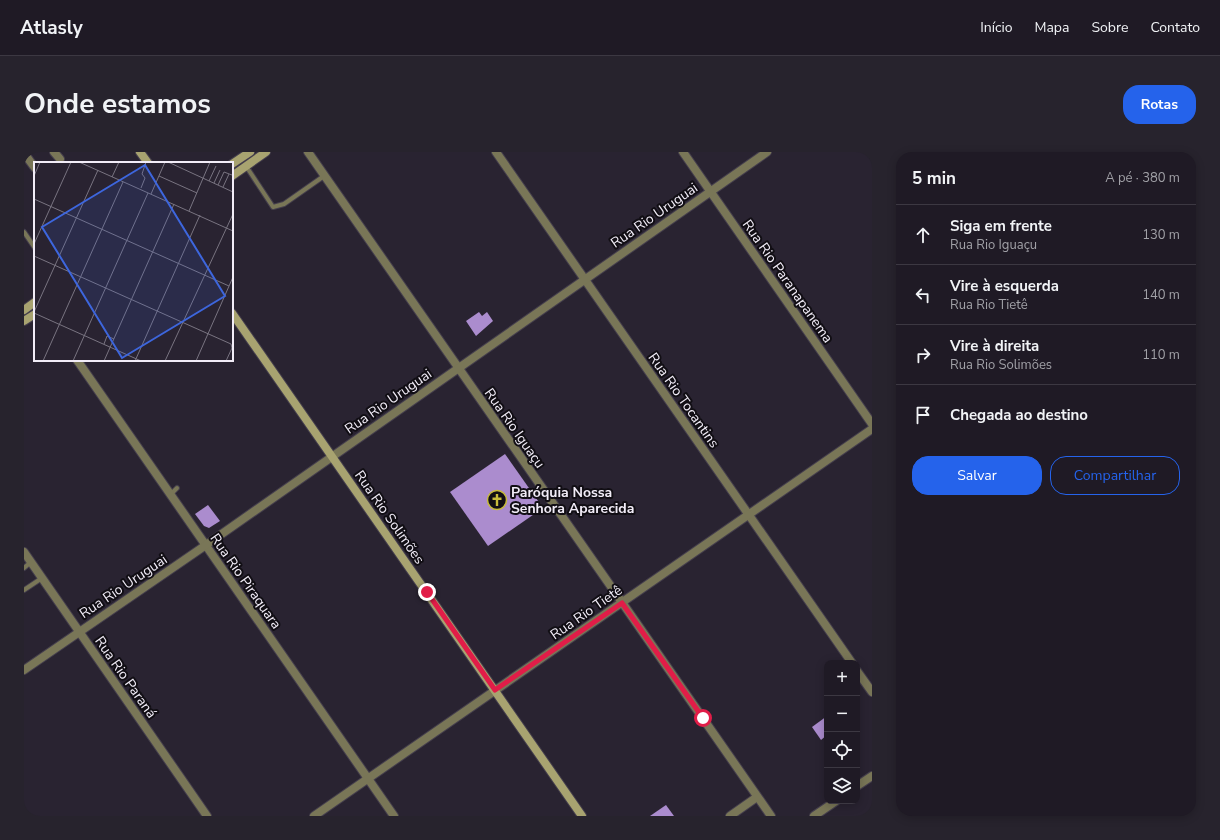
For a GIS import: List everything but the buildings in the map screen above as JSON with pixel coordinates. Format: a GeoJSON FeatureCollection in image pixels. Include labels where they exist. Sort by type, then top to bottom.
{"type":"FeatureCollection","features":[{"type":"Feature","properties":{"kind":"street"},"geometry":{"type":"LineString","coordinates":[[24,152],[34,167]]}},
{"type":"Feature","properties":{"kind":"street"},"geometry":{"type":"LineString","coordinates":[[140,152],[147,162]]}},
{"type":"Feature","properties":{"kind":"street"},"geometry":{"type":"LineString","coordinates":[[233,163],[240,155],[250,152]]}},
{"type":"Feature","properties":{"kind":"street"},"geometry":{"type":"LineString","coordinates":[[233,175],[266,152]]}},
{"type":"Feature","properties":{"kind":"street","name":"Rua Rio Iguaçu"},"geometry":{"type":"LineString","coordinates":[[308,152],[771,816]]}},
{"type":"Feature","properties":{"kind":"street","name":"Rua Rio Tocantins"},"geometry":{"type":"LineString","coordinates":[[496,152],[850,660]]}},
{"type":"Feature","properties":{"kind":"street","name":"Rua Rio Paranapanema"},"geometry":{"type":"LineString","coordinates":[[683,152],[872,424]]}},
{"type":"Feature","properties":{"kind":"street","name":"Rua Rio Uruguai"},"geometry":{"type":"LineString","coordinates":[[24,670],[206,545],[767,152]]}},
{"type":"Feature","properties":{"kind":"street"},"geometry":{"type":"LineString","coordinates":[[24,310],[34,303]]}},
{"type":"Feature","properties":{"kind":"street","name":"Rua Rio Solimões"},"geometry":{"type":"LineString","coordinates":[[233,313],[582,816]]}},
{"type":"Feature","properties":{"kind":"street"},"geometry":{"type":"LineString","coordinates":[[24,321],[34,315]]}},
{"type":"Feature","properties":{"kind":"street","name":"Rua Rio Piraquara"},"geometry":{"type":"LineString","coordinates":[[78,361],[394,816]]}},
{"type":"Feature","properties":{"kind":"street","name":"Rua Rio Tietê"},"geometry":{"type":"LineString","coordinates":[[314,816],[872,429]]}},
{"type":"Feature","properties":{"kind":"street","name":"Rua Rio Paraná"},"geometry":{"type":"LineString","coordinates":[[24,552],[207,816]]}},
{"type":"Feature","properties":{"kind":"street"},"geometry":{"type":"LineString","coordinates":[[860,675],[872,692]]}},
{"type":"Feature","properties":{"kind":"street"},"geometry":{"type":"LineString","coordinates":[[860,784],[872,776]]}},
{"type":"Feature","properties":{"kind":"street"},"geometry":{"type":"LineString","coordinates":[[730,816],[757,797]]}},
{"type":"Feature","properties":{"kind":"street"},"geometry":{"type":"LineString","coordinates":[[814,816],[832,804]]}},
{"type":"Feature","properties":{"kind":"lane"},"geometry":{"type":"LineString","coordinates":[[246,166],[273,206],[284,204],[324,176]]}},
{"type":"Feature","properties":{"kind":"lane"},"geometry":{"type":"LineString","coordinates":[[24,232],[34,247]]}},
{"type":"Feature","properties":{"kind":"lane"},"geometry":{"type":"LineString","coordinates":[[170,494],[178,488]]}},
{"type":"Feature","properties":{"kind":"lane"},"geometry":{"type":"LineString","coordinates":[[24,568],[31,562]]}},
{"type":"Feature","properties":{"kind":"lane"},"geometry":{"type":"LineString","coordinates":[[24,590],[42,578]]}},
{"type":"Feature","properties":{"kind":"place","name":"Paróquia Nossa Senhora Aparecida"},"geometry":{"type":"Point","coordinates":[497,500]}},
{"type":"Feature","properties":{"kind":"route"},"geometry":{"type":"LineString","coordinates":[[427,592],[495,690],[622,603],[703,718]]}}]}
